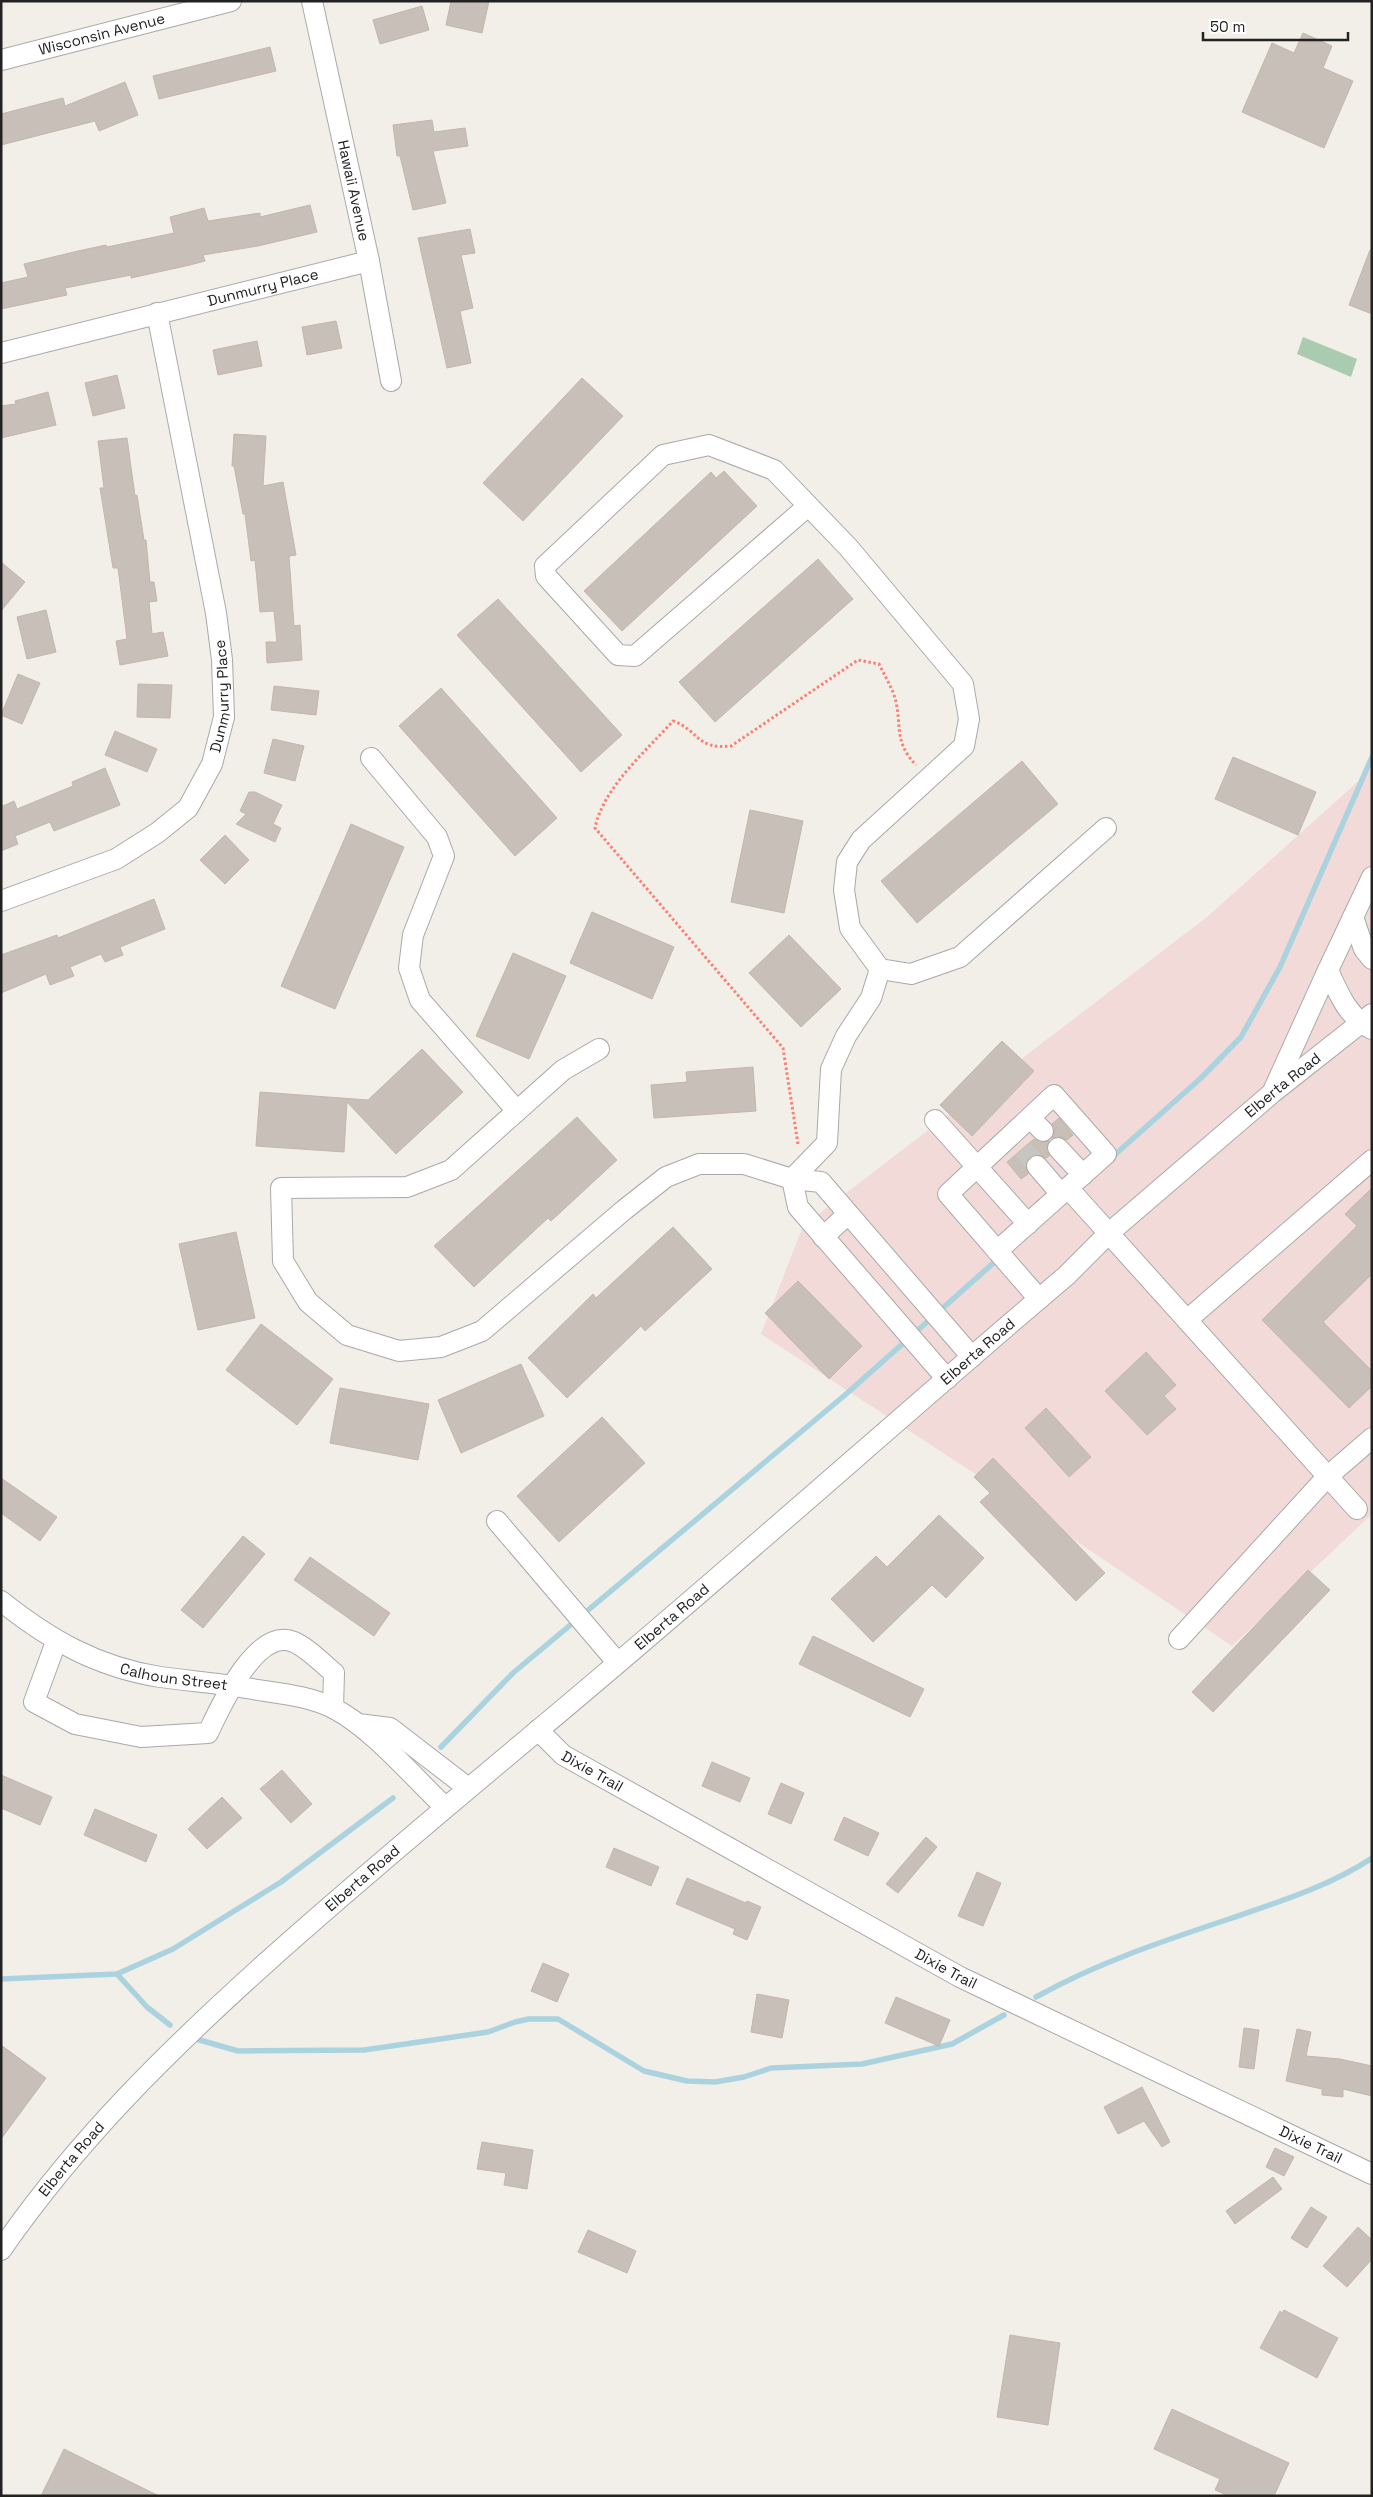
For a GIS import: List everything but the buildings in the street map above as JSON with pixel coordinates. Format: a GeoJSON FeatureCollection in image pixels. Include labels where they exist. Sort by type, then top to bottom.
{"type":"FeatureCollection","features":[{"type":"Feature","properties":{"kind":"street","name":"Wisconsin Avenue"},"geometry":{"type":"LineString","coordinates":[[1,60],[231,1]]}},
{"type":"Feature","properties":{"kind":"street","name":"Hawaii Avenue"},"geometry":{"type":"LineString","coordinates":[[312,1],[369,262],[391,381]]}},
{"type":"Feature","properties":{"kind":"street","name":"Dunmurry Place"},"geometry":{"type":"LineString","coordinates":[[1,353],[369,262]]}},
{"type":"Feature","properties":{"kind":"street","name":"Dunmurry Place"},"geometry":{"type":"LineString","coordinates":[[1,901],[116,859],[157,833],[188,808],[212,764],[224,717],[222,660],[216,613],[157,313]]}},
{"type":"Feature","properties":{"kind":"street"},"geometry":{"type":"LineString","coordinates":[[808,506],[635,656],[618,655],[546,576],[545,566],[664,455],[709,445],[774,470],[848,547],[963,684],[969,719],[964,746],[861,840],[847,862],[844,890],[850,928],[880,969],[911,974],[960,957],[1106,828]]}},
{"type":"Feature","properties":{"kind":"street"},"geometry":{"type":"LineString","coordinates":[[371,758],[438,837],[444,856],[413,935],[409,968],[420,1000],[517,1111]]}},
{"type":"Feature","properties":{"kind":"street"},"geometry":{"type":"LineString","coordinates":[[1272,1094],[1372,877]]}},
{"type":"Feature","properties":{"kind":"street"},"geometry":{"type":"LineString","coordinates":[[1353,917],[1364,949],[1372,959]]}},
{"type":"Feature","properties":{"kind":"street"},"geometry":{"type":"LineString","coordinates":[[880,969],[871,998],[846,1036],[831,1069],[828,1143],[797,1174],[798,1207],[946,1379]]}},
{"type":"Feature","properties":{"kind":"street"},"geometry":{"type":"LineString","coordinates":[[1328,970],[1339,996],[1368,1022]]}},
{"type":"Feature","properties":{"kind":"street","name":"Elberta Road"},"geometry":{"type":"LineString","coordinates":[[1,2250],[67,2161],[126,2097],[187,2035],[344,1893],[538,1730],[972,1357],[1039,1299],[1109,1233],[1272,1094],[1368,1022]]}},
{"type":"Feature","properties":{"kind":"street"},"geometry":{"type":"LineString","coordinates":[[598,1049],[563,1070],[451,1170],[407,1187],[281,1188],[283,1261],[308,1302],[347,1336],[399,1351],[441,1347],[482,1331],[624,1210],[666,1177],[699,1164],[744,1164],[797,1174],[821,1182],[972,1357]]}},
{"type":"Feature","properties":{"kind":"street"},"geometry":{"type":"LineString","coordinates":[[997,1251],[1106,1154],[1054,1095],[1037,1125],[1016,1142],[978,1166],[948,1194],[997,1251],[1039,1299]]}},
{"type":"Feature","properties":{"kind":"street"},"geometry":{"type":"LineString","coordinates":[[934,1120],[978,1166],[1028,1224]]}},
{"type":"Feature","properties":{"kind":"street"},"geometry":{"type":"LineString","coordinates":[[1058,1148],[1071,1185],[1109,1233],[1357,1509]]}},
{"type":"Feature","properties":{"kind":"street"},"geometry":{"type":"LineString","coordinates":[[1187,1320],[1372,1160]]}},
{"type":"Feature","properties":{"kind":"street"},"geometry":{"type":"LineString","coordinates":[[1037,1166],[1071,1185]]}},
{"type":"Feature","properties":{"kind":"street"},"geometry":{"type":"LineString","coordinates":[[823,1237],[848,1214]]}},
{"type":"Feature","properties":{"kind":"street"},"geometry":{"type":"LineString","coordinates":[[1178,1639],[1327,1476],[1372,1438]]}},
{"type":"Feature","properties":{"kind":"street"},"geometry":{"type":"LineString","coordinates":[[497,1520],[617,1662]]}},
{"type":"Feature","properties":{"kind":"street","name":"Calhoun Street"},"geometry":{"type":"LineString","coordinates":[[1,1601],[56,1642],[103,1662],[159,1677],[230,1685],[304,1698],[333,1708],[358,1724],[445,1807]]}},
{"type":"Feature","properties":{"kind":"street"},"geometry":{"type":"LineString","coordinates":[[56,1642],[34,1702],[74,1724],[141,1737],[208,1733],[230,1685],[253,1657],[276,1641],[294,1642],[334,1673],[333,1708]]}},
{"type":"Feature","properties":{"kind":"street","name":"Calhoun Street"},"geometry":{"type":"LineString","coordinates":[[358,1724],[390,1728],[468,1788]]}},
{"type":"Feature","properties":{"kind":"street","name":"Dixie Trail"},"geometry":{"type":"LineString","coordinates":[[538,1730],[563,1756],[960,1977],[1372,2174]]}},
{"type":"Feature","properties":{"kind":"path"},"geometry":{"type":"LineString","coordinates":[[797,1174],[784,1048],[595,828],[597,818],[605,798],[672,721],[684,725],[698,740],[716,748],[731,746],[858,660],[879,664],[894,694],[899,734],[906,754],[929,778]]}},
{"type":"Feature","properties":{"kind":"shaded area"},"geometry":{"type":"Polygon","coordinates":[[[1372,769],[1372,1514],[1232,1646],[1009,1496],[761,1334],[803,1226],[1207,917],[1372,769]]]}},
{"type":"Feature","properties":{"kind":"green space"},"geometry":{"type":"Polygon","coordinates":[[[1303,337],[1357,359],[1351,377],[1297,354],[1303,337]]]}},
{"type":"Feature","properties":{"kind":"waterway"},"geometry":{"type":"LineString","coordinates":[[1110,1159],[1201,1078],[1241,1037],[1280,967],[1372,757]]}},
{"type":"Feature","properties":{"kind":"waterway"},"geometry":{"type":"LineString","coordinates":[[441,1747],[513,1673],[845,1395],[999,1258]]}},
{"type":"Feature","properties":{"kind":"waterway"},"geometry":{"type":"LineString","coordinates":[[1,1979],[117,1974],[173,1949],[281,1882],[393,1798]]}},
{"type":"Feature","properties":{"kind":"waterway"},"geometry":{"type":"LineString","coordinates":[[1036,1997],[1106,1963],[1320,1886],[1372,1858]]}},
{"type":"Feature","properties":{"kind":"waterway"},"geometry":{"type":"LineString","coordinates":[[117,1974],[147,2007],[170,2025]]}},
{"type":"Feature","properties":{"kind":"waterway"},"geometry":{"type":"LineString","coordinates":[[196,2039],[238,2051],[364,2050],[488,2032],[529,2019],[558,2019],[644,2071],[687,2081],[715,2082],[744,2077],[771,2068],[862,2064],[952,2044],[1004,2015]]}},
{"type":"Feature","properties":{"kind":"tunnel"},"geometry":{"type":"LineString","coordinates":[[1023,1149],[1037,1166]]}}]}
